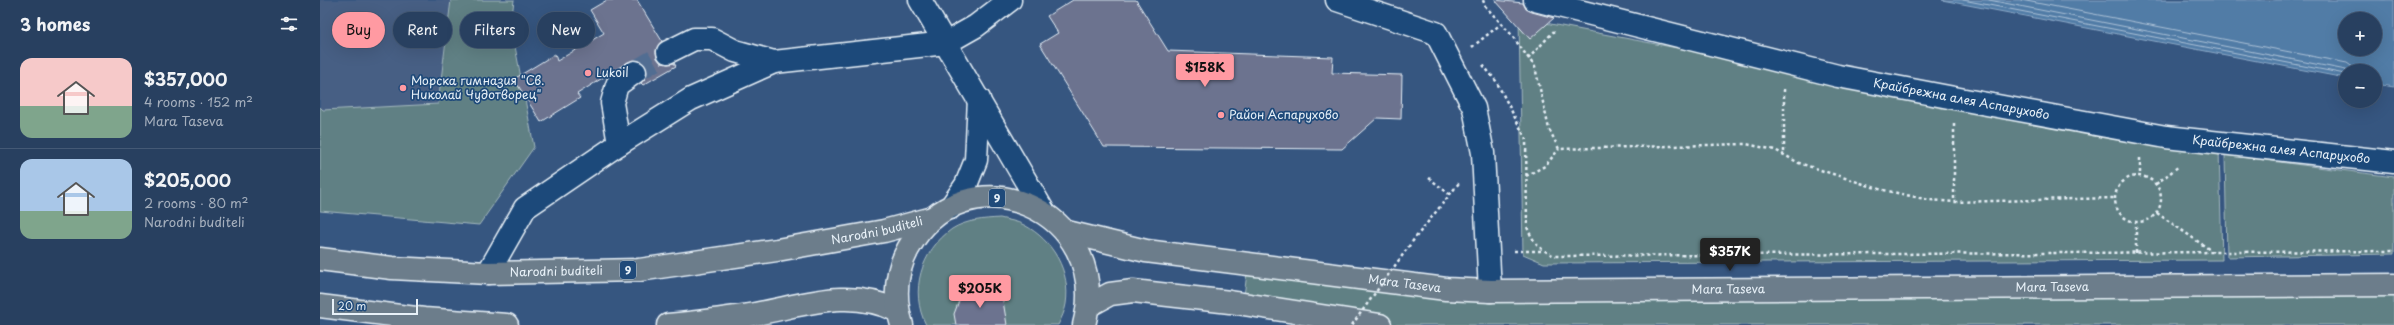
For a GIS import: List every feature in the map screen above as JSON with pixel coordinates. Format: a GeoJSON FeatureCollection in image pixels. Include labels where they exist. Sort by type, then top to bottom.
{"type":"FeatureCollection","features":[{"type":"Feature","properties":{"kind":"main road","name":"9"},"geometry":{"type":"LineString","coordinates":[[900,318],[896,285],[902,260],[915,237],[941,213],[968,201],[1000,198],[1026,203],[1044,212],[1067,232],[1082,258],[1088,282],[1086,316]]}},
{"type":"Feature","properties":{"kind":"main road","name":"Narodni buditeli"},"geometry":{"type":"LineString","coordinates":[[320,259],[392,268],[488,273],[639,270],[778,250],[884,230],[941,213]]}},
{"type":"Feature","properties":{"kind":"main road","name":"Mara Taseva"},"geometry":{"type":"LineString","coordinates":[[1067,232],[1146,252],[1446,289],[2394,285]]}},
{"type":"Feature","properties":{"kind":"main road"},"geometry":{"type":"LineString","coordinates":[[1086,316],[1110,294],[1133,291],[1230,302],[1380,325]]}},
{"type":"Feature","properties":{"kind":"main road","name":"9"},"geometry":{"type":"LineString","coordinates":[[668,325],[706,322],[756,314],[801,303],[834,300],[865,300],[880,302],[900,318]]}},
{"type":"Feature","properties":{"kind":"main road"},"geometry":{"type":"LineString","coordinates":[[320,306],[424,319],[507,325]]}},
{"type":"Feature","properties":{"kind":"lane"},"geometry":{"type":"LineString","coordinates":[[920,0],[946,42],[1044,212]]}},
{"type":"Feature","properties":{"kind":"lane"},"geometry":{"type":"LineString","coordinates":[[488,273],[525,208],[619,144],[691,99],[774,62],[946,42],[976,26],[1010,0]]}},
{"type":"Feature","properties":{"kind":"lane"},"geometry":{"type":"LineString","coordinates":[[1337,0],[1436,32],[1474,108],[1484,153],[1490,290]]}},
{"type":"Feature","properties":{"kind":"lane","name":"Крайбрежна алея Аспарухово"},"geometry":{"type":"LineString","coordinates":[[1535,0],[1838,76],[1954,98],[2166,137],[2394,162]]}},
{"type":"Feature","properties":{"kind":"lane"},"geometry":{"type":"LineString","coordinates":[[668,52],[694,39],[712,39],[735,51],[774,62]]}},
{"type":"Feature","properties":{"kind":"lane"},"geometry":{"type":"LineString","coordinates":[[619,144],[612,104],[617,85],[635,72]]}},
{"type":"Feature","properties":{"kind":"lane"},"geometry":{"type":"LineString","coordinates":[[941,213],[966,185],[976,160],[979,99]]}},
{"type":"Feature","properties":{"kind":"path"},"geometry":{"type":"LineString","coordinates":[[1483,0],[1484,6],[1501,24],[1535,67],[1549,129],[1559,149]]}},
{"type":"Feature","properties":{"kind":"path"},"geometry":{"type":"LineString","coordinates":[[1528,59],[1573,10]]}},
{"type":"Feature","properties":{"kind":"path"},"geometry":{"type":"LineString","coordinates":[[1471,50],[1477,42],[1501,24]]}},
{"type":"Feature","properties":{"kind":"path"},"geometry":{"type":"LineString","coordinates":[[1480,60],[1496,81],[1526,139],[1527,227],[1531,238],[1543,252],[1555,256],[2394,251]]}},
{"type":"Feature","properties":{"kind":"path"},"geometry":{"type":"LineString","coordinates":[[1784,62],[1784,155]]}},
{"type":"Feature","properties":{"kind":"path"},"geometry":{"type":"LineString","coordinates":[[1954,98],[1954,202]]}},
{"type":"Feature","properties":{"kind":"path"},"geometry":{"type":"LineString","coordinates":[[1559,149],[1746,144],[1775,150],[1799,163],[1879,189],[1913,195],[1929,200],[1954,202],[2115,198]]}},
{"type":"Feature","properties":{"kind":"path"},"geometry":{"type":"LineString","coordinates":[[1526,176],[1546,166],[1559,149]]}},
{"type":"Feature","properties":{"kind":"path"},"geometry":{"type":"LineString","coordinates":[[2140,176],[2147,177],[2156,184],[2161,191],[2161,207],[2157,213],[2145,222],[2129,222],[2118,212],[2115,198],[2117,190],[2126,179],[2140,176]]}},
{"type":"Feature","properties":{"kind":"path"},"geometry":{"type":"LineString","coordinates":[[1430,178],[1449,194]]}},
{"type":"Feature","properties":{"kind":"path"},"geometry":{"type":"LineString","coordinates":[[1352,325],[1412,242],[1461,180]]}},
{"type":"Feature","properties":{"kind":"path"},"geometry":{"type":"LineString","coordinates":[[2157,213],[2213,253]]}},
{"type":"Feature","properties":{"kind":"path"},"geometry":{"type":"LineString","coordinates":[[2136,223],[2136,253]]}},
{"type":"Feature","properties":{"kind":"shaded area","name":"Морска гимназия \"Св. Николай Чудотворец\""},"geometry":{"type":"Polygon","coordinates":[[[320,0],[500,0],[498,12],[460,12],[460,48],[493,48],[471,195],[320,176],[320,0]]]}},
{"type":"Feature","properties":{"kind":"green space"},"geometry":{"type":"Polygon","coordinates":[[[451,0],[514,0],[513,12],[460,12],[460,48],[515,48],[534,147],[479,225],[320,211],[320,107],[323,110],[438,104],[445,48],[452,48],[452,12],[450,12],[451,0]]]}},
{"type":"Feature","properties":{"kind":"green space"},"geometry":{"type":"Polygon","coordinates":[[[1519,18],[2219,151],[2222,260],[1544,263],[1523,254],[1519,18]]]}},
{"type":"Feature","properties":{"kind":"green space"},"geometry":{"type":"Polygon","coordinates":[[[2225,155],[2394,177],[2394,254],[2227,257],[2225,155]]]}},
{"type":"Feature","properties":{"kind":"green space"},"geometry":{"type":"Polygon","coordinates":[[[1000,218],[1021,224],[1034,231],[1044,239],[1058,258],[1066,280],[1067,292],[1063,315],[1058,325],[926,325],[921,312],[919,285],[921,272],[932,248],[941,238],[957,226],[975,220],[1000,218]]]}},
{"type":"Feature","properties":{"kind":"green space"},"geometry":{"type":"Polygon","coordinates":[[[1248,265],[1446,289],[2394,284],[2394,325],[1380,325],[1243,304],[1248,265]]]}},
{"type":"Feature","properties":{"kind":"water"},"geometry":{"type":"Polygon","coordinates":[[[1942,0],[2394,0],[2394,87],[2382,85],[2382,64],[2338,64],[2338,77],[1942,0]]]}},
{"type":"Feature","properties":{"kind":"building"},"geometry":{"type":"Polygon","coordinates":[[[607,0],[637,0],[662,41],[656,51],[657,58],[661,63],[674,63],[676,66],[643,85],[641,83],[646,77],[647,71],[645,65],[640,60],[628,62],[577,94],[580,98],[541,122],[514,79],[555,54],[557,61],[579,48],[595,48],[595,38],[604,33],[595,18],[595,12],[591,12],[590,10],[607,0]]]}},
{"type":"Feature","properties":{"kind":"building"},"geometry":{"type":"Polygon","coordinates":[[[1073,0],[1136,0],[1168,51],[1333,57],[1332,73],[1402,75],[1401,119],[1377,118],[1342,149],[1104,147],[1040,44],[1058,33],[1047,16],[1073,0]]]}},
{"type":"Feature","properties":{"kind":"building"},"geometry":{"type":"Polygon","coordinates":[[[1495,0],[1523,3],[1526,9],[1532,12],[1554,18],[1530,39],[1495,0]]]}},
{"type":"Feature","properties":{"kind":"building"},"geometry":{"type":"Polygon","coordinates":[[[983,288],[991,290],[1003,301],[1007,325],[956,325],[954,314],[960,298],[967,291],[983,288]]]}},
{"type":"Feature","properties":{"kind":"tunnel"},"geometry":{"type":"LineString","coordinates":[[635,72],[668,52]]}},
{"type":"Feature","properties":{"kind":"place","name":"Lukoil"},"geometry":{"type":"Point","coordinates":[588,73]}},
{"type":"Feature","properties":{"kind":"place","name":"Морска гимназия \"Св. Николай Чудотворец\""},"geometry":{"type":"Point","coordinates":[403,88]}},
{"type":"Feature","properties":{"kind":"place","name":"Район Аспарухово"},"geometry":{"type":"Point","coordinates":[1221,115]}}]}
